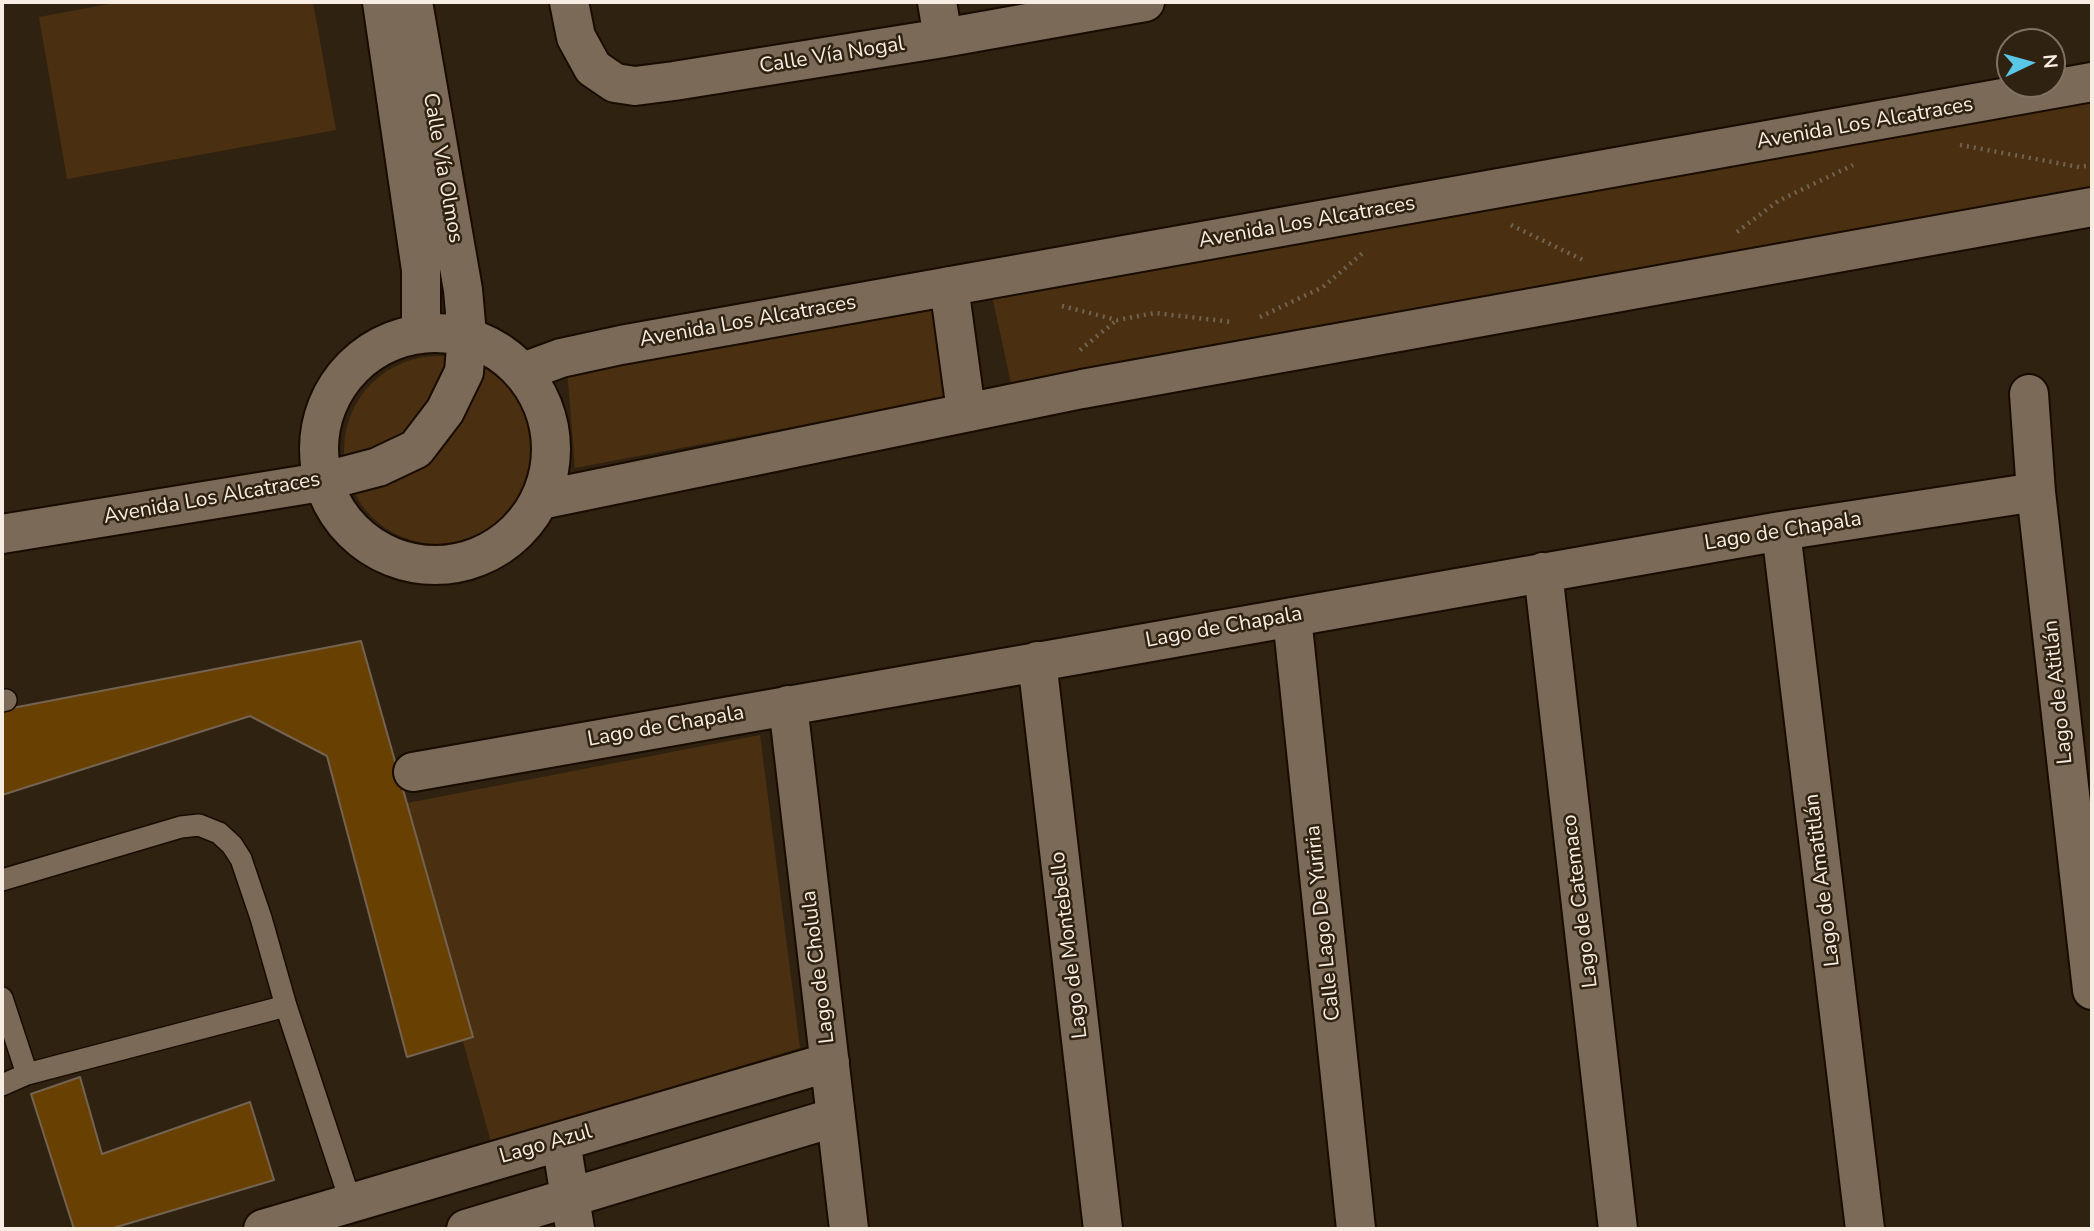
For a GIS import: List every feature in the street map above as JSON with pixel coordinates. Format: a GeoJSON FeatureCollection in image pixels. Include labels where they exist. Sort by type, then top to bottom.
{"type":"FeatureCollection","features":[{"type":"Feature","properties":{"kind":"street","name":"Calle Vía Olmos"},"geometry":{"type":"LineString","coordinates":[[382,2],[421,270],[421,333]]}},
{"type":"Feature","properties":{"kind":"street","name":"Calle Vía Olmos"},"geometry":{"type":"LineString","coordinates":[[412,2],[463,290],[467,335]]}},
{"type":"Feature","properties":{"kind":"street","name":"Calle Vía Nogal"},"geometry":{"type":"LineString","coordinates":[[569,2],[576,37],[593,68],[615,83],[635,86],[674,81],[940,20],[1145,2]]}},
{"type":"Feature","properties":{"kind":"street","name":"Avenida Los Alcatraces"},"geometry":{"type":"LineString","coordinates":[[523,372],[561,358],[621,345],[2092,82]]}},
{"type":"Feature","properties":{"kind":"street"},"geometry":{"type":"LineString","coordinates":[[541,499],[1082,388],[2092,207]]}},
{"type":"Feature","properties":{"kind":"street"},"geometry":{"type":"LineString","coordinates":[[949,286],[966,411]]}},
{"type":"Feature","properties":{"kind":"street"},"geometry":{"type":"LineString","coordinates":[[421,333],[467,335],[516,364],[538,395],[548,420],[552,447],[550,474],[541,499],[525,524],[504,544],[478,558],[450,565],[421,565],[393,558],[367,544],[346,524],[321,482],[319,440],[326,408],[341,380],[363,357],[391,341],[421,333]]}},
{"type":"Feature","properties":{"kind":"street","name":"Avenida Los Alcatraces"},"geometry":{"type":"LineString","coordinates":[[2,534],[321,482],[378,467],[416,449],[445,411],[464,372],[467,335]]}},
{"type":"Feature","properties":{"kind":"street","name":"Lago de Atitlán"},"geometry":{"type":"LineString","coordinates":[[2029,394],[2036,492],[2092,990]]}},
{"type":"Feature","properties":{"kind":"street","name":"Lago de Chapala"},"geometry":{"type":"LineString","coordinates":[[413,772],[1543,572],[1781,531],[2036,492]]}},
{"type":"Feature","properties":{"kind":"street","name":"Lago de Amatitlán"},"geometry":{"type":"LineString","coordinates":[[1781,531],[1865,1229]]}},
{"type":"Feature","properties":{"kind":"street","name":"Lago de Catemaco"},"geometry":{"type":"LineString","coordinates":[[1543,572],[1618,1229]]}},
{"type":"Feature","properties":{"kind":"street","name":"Calle Lago De Yuriria"},"geometry":{"type":"LineString","coordinates":[[1292,617],[1356,1229]]}},
{"type":"Feature","properties":{"kind":"street","name":"Lago de Montebello"},"geometry":{"type":"LineString","coordinates":[[1037,661],[1102,1229]]}},
{"type":"Feature","properties":{"kind":"street","name":"Lago de Cholula"},"geometry":{"type":"LineString","coordinates":[[788,705],[849,1229]]}},
{"type":"Feature","properties":{"kind":"street","name":"Lago Azul"},"geometry":{"type":"LineString","coordinates":[[263,1229],[830,1062]]}},
{"type":"Feature","properties":{"kind":"street"},"geometry":{"type":"LineString","coordinates":[[466,1229],[573,1213],[836,1117]]}},
{"type":"Feature","properties":{"kind":"street"},"geometry":{"type":"LineString","coordinates":[[561,1141],[573,1213]]}},
{"type":"Feature","properties":{"kind":"lane"},"geometry":{"type":"LineString","coordinates":[[2,880],[181,827],[199,825],[219,833],[232,845],[240,859],[261,918],[286,1006],[351,1203]]}},
{"type":"Feature","properties":{"kind":"lane"},"geometry":{"type":"LineString","coordinates":[[2,998],[27,1074]]}},
{"type":"Feature","properties":{"kind":"lane"},"geometry":{"type":"LineString","coordinates":[[2,1085],[27,1074],[286,1006]]}},
{"type":"Feature","properties":{"kind":"path"},"geometry":{"type":"LineString","coordinates":[[1952,144],[2080,167],[2092,164]]}},
{"type":"Feature","properties":{"kind":"path"},"geometry":{"type":"LineString","coordinates":[[1734,234],[1778,201],[1854,165]]}},
{"type":"Feature","properties":{"kind":"path"},"geometry":{"type":"LineString","coordinates":[[1503,221],[1590,264]]}},
{"type":"Feature","properties":{"kind":"path"},"geometry":{"type":"LineString","coordinates":[[1258,318],[1324,287],[1373,244]]}},
{"type":"Feature","properties":{"kind":"path"},"geometry":{"type":"LineString","coordinates":[[1034,272],[1051,303],[1118,320],[1155,313],[1234,322]]}},
{"type":"Feature","properties":{"kind":"shaded area"},"geometry":{"type":"Polygon","coordinates":[[[120,2],[313,2],[336,130],[67,179],[39,17],[120,2]]]}},
{"type":"Feature","properties":{"kind":"shaded area"},"geometry":{"type":"Polygon","coordinates":[[[2092,97],[2092,187],[1012,388],[991,291],[2092,97]]]}},
{"type":"Feature","properties":{"kind":"shaded area"},"geometry":{"type":"Polygon","coordinates":[[[946,305],[962,395],[575,468],[567,368],[946,305]]]}},
{"type":"Feature","properties":{"kind":"shaded area"},"geometry":{"type":"Polygon","coordinates":[[[438,356],[474,363],[505,383],[525,414],[532,450],[525,486],[505,517],[474,537],[438,544],[402,537],[371,517],[351,486],[344,450],[351,414],[371,383],[402,363],[438,356]]]}},
{"type":"Feature","properties":{"kind":"shaded area"},"geometry":{"type":"Polygon","coordinates":[[[760,735],[800,1048],[491,1142],[397,805],[760,735]]]}},
{"type":"Feature","properties":{"kind":"building"},"geometry":{"type":"Polygon","coordinates":[[[361,641],[473,1037],[407,1057],[327,756],[250,716],[2,795],[2,710],[361,641]]]}},
{"type":"Feature","properties":{"kind":"building"},"geometry":{"type":"Polygon","coordinates":[[[80,1077],[102,1154],[250,1102],[274,1180],[110,1229],[74,1229],[31,1094],[80,1077]]]}}]}
